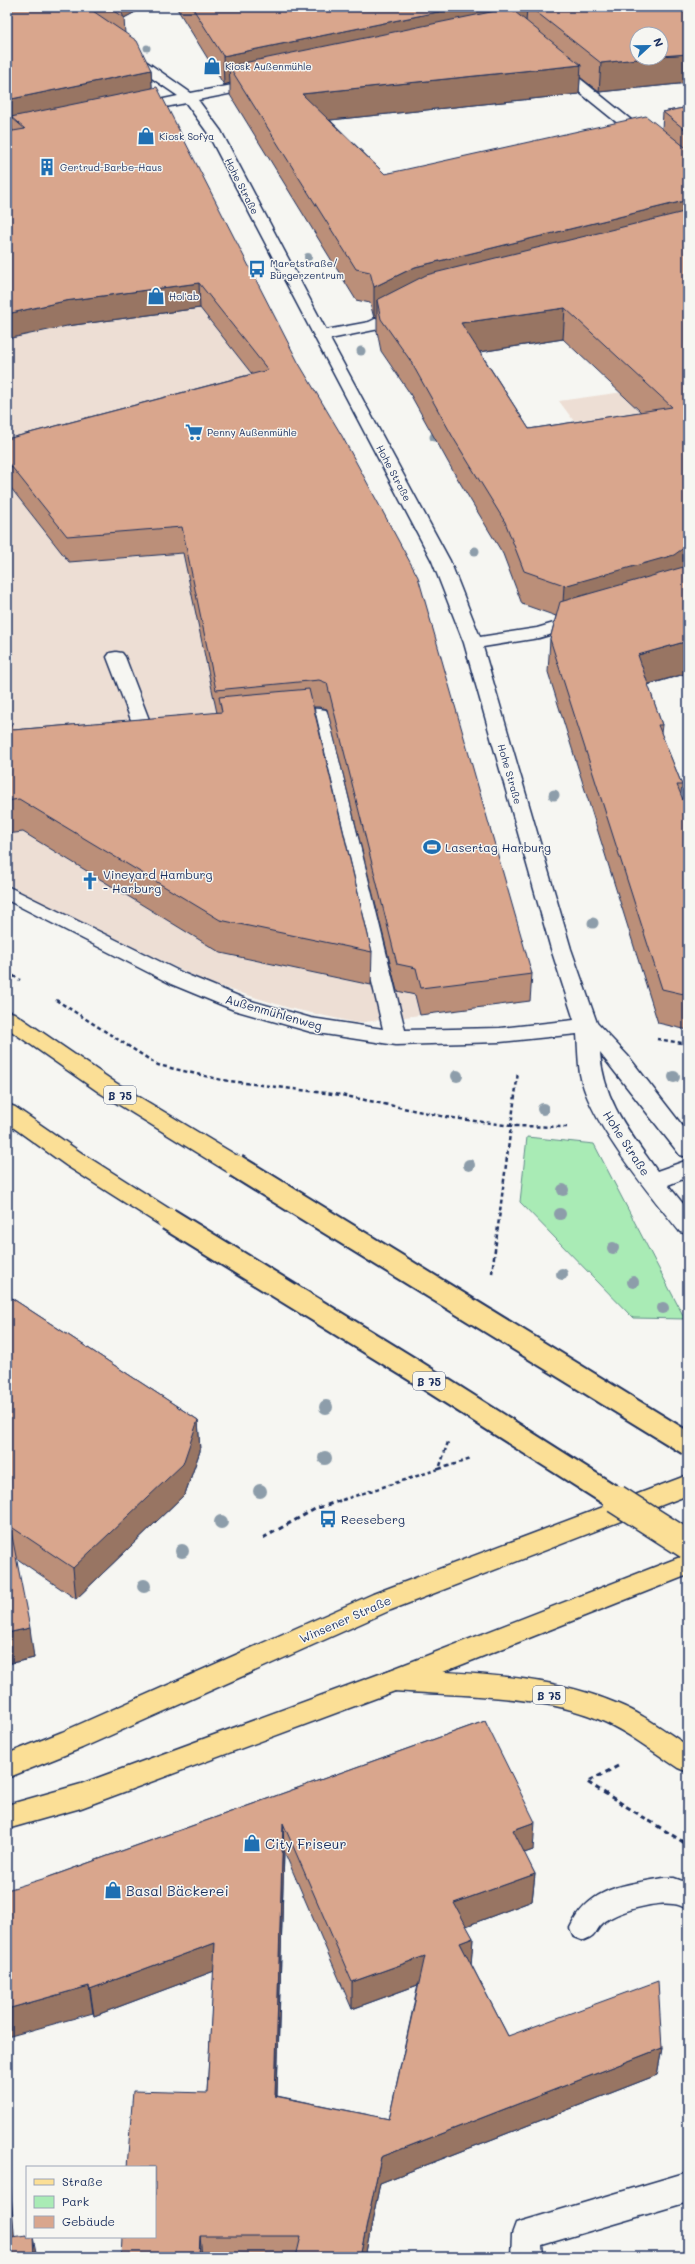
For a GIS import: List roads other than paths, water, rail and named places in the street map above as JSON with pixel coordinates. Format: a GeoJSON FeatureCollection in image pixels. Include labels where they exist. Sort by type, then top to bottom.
{"type":"FeatureCollection","features":[{"type":"Feature","properties":{"kind":"main road","name":"B 75"},"geometry":{"type":"LineString","coordinates":[[7,1018],[108,1088],[688,1444]]}},
{"type":"Feature","properties":{"kind":"main road","name":"B 75"},"geometry":{"type":"LineString","coordinates":[[7,1112],[75,1160],[414,1371],[688,1545]]}},
{"type":"Feature","properties":{"kind":"main road","name":"Winsener Straße"},"geometry":{"type":"LineString","coordinates":[[7,1766],[72,1740],[382,1602],[688,1485]]}},
{"type":"Feature","properties":{"kind":"main road"},"geometry":{"type":"LineString","coordinates":[[7,1817],[81,1796],[394,1680],[688,1564]]}},
{"type":"Feature","properties":{"kind":"main road","name":"B 75"},"geometry":{"type":"LineString","coordinates":[[394,1680],[515,1690],[569,1698],[608,1711],[688,1760]]}},
{"type":"Feature","properties":{"kind":"street","name":"Hohe Straße"},"geometry":{"type":"LineString","coordinates":[[115,46],[189,98],[214,131],[441,561],[473,643],[561,949],[587,1026],[591,1075],[604,1109],[615,1128],[653,1182],[688,1226]]}},
{"type":"Feature","properties":{"kind":"street"},"geometry":{"type":"LineString","coordinates":[[549,60],[688,173]]}},
{"type":"Feature","properties":{"kind":"street"},"geometry":{"type":"LineString","coordinates":[[120,113],[273,80]]}},
{"type":"Feature","properties":{"kind":"street"},"geometry":{"type":"LineString","coordinates":[[321,336],[374,326],[413,305]]}},
{"type":"Feature","properties":{"kind":"street"},"geometry":{"type":"LineString","coordinates":[[473,643],[538,633],[600,615]]}},
{"type":"Feature","properties":{"kind":"street"},"geometry":{"type":"LineString","coordinates":[[106,733],[152,729],[116,657]]}},
{"type":"Feature","properties":{"kind":"street"},"geometry":{"type":"LineString","coordinates":[[264,719],[319,714],[396,1038]]}},
{"type":"Feature","properties":{"kind":"street","name":"Außenmühlenweg"},"geometry":{"type":"LineString","coordinates":[[7,892],[178,979],[241,1005],[311,1025],[396,1038],[522,1034],[587,1026]]}},
{"type":"Feature","properties":{"kind":"street","name":"Hohe Straße"},"geometry":{"type":"LineString","coordinates":[[587,1026],[620,1061],[688,1149]]}},
{"type":"Feature","properties":{"kind":"street"},"geometry":{"type":"LineString","coordinates":[[653,1182],[688,1168]]}},
{"type":"Feature","properties":{"kind":"street"},"geometry":{"type":"LineString","coordinates":[[584,1928],[593,1914],[619,1899],[664,1891],[674,1891],[688,1896]]}},
{"type":"Feature","properties":{"kind":"street"},"geometry":{"type":"LineString","coordinates":[[527,2257],[528,2234],[688,2187]]}},
{"type":"Feature","properties":{"kind":"place","name":"Kiosk Außenmühle"},"geometry":{"type":"Point","coordinates":[212,66]}},
{"type":"Feature","properties":{"kind":"place","name":"Kiosk Sofya"},"geometry":{"type":"Point","coordinates":[146,136]}},
{"type":"Feature","properties":{"kind":"place","name":"Gertrud-Barbe-Haus"},"geometry":{"type":"Point","coordinates":[47,167]}},
{"type":"Feature","properties":{"kind":"place","name":"Maretstraße/ Bürgerzentrum"},"geometry":{"type":"Point","coordinates":[257,269]}},
{"type":"Feature","properties":{"kind":"place","name":"Hol'ab"},"geometry":{"type":"Point","coordinates":[156,296]}},
{"type":"Feature","properties":{"kind":"place","name":"Penny Außenmühle"},"geometry":{"type":"Point","coordinates":[194,432]}},
{"type":"Feature","properties":{"kind":"place","name":"Lasertag Harburg"},"geometry":{"type":"Point","coordinates":[432,847]}},
{"type":"Feature","properties":{"kind":"place","name":"Vineyard Hamburg - Harburg"},"geometry":{"type":"Point","coordinates":[90,881]}},
{"type":"Feature","properties":{"kind":"place","name":"Reeseberg"},"geometry":{"type":"Point","coordinates":[328,1519]}},
{"type":"Feature","properties":{"kind":"place","name":"City Friseur"},"geometry":{"type":"Point","coordinates":[252,1843]}},
{"type":"Feature","properties":{"kind":"place","name":"Basal Bäckerei"},"geometry":{"type":"Point","coordinates":[113,1890]}}]}
